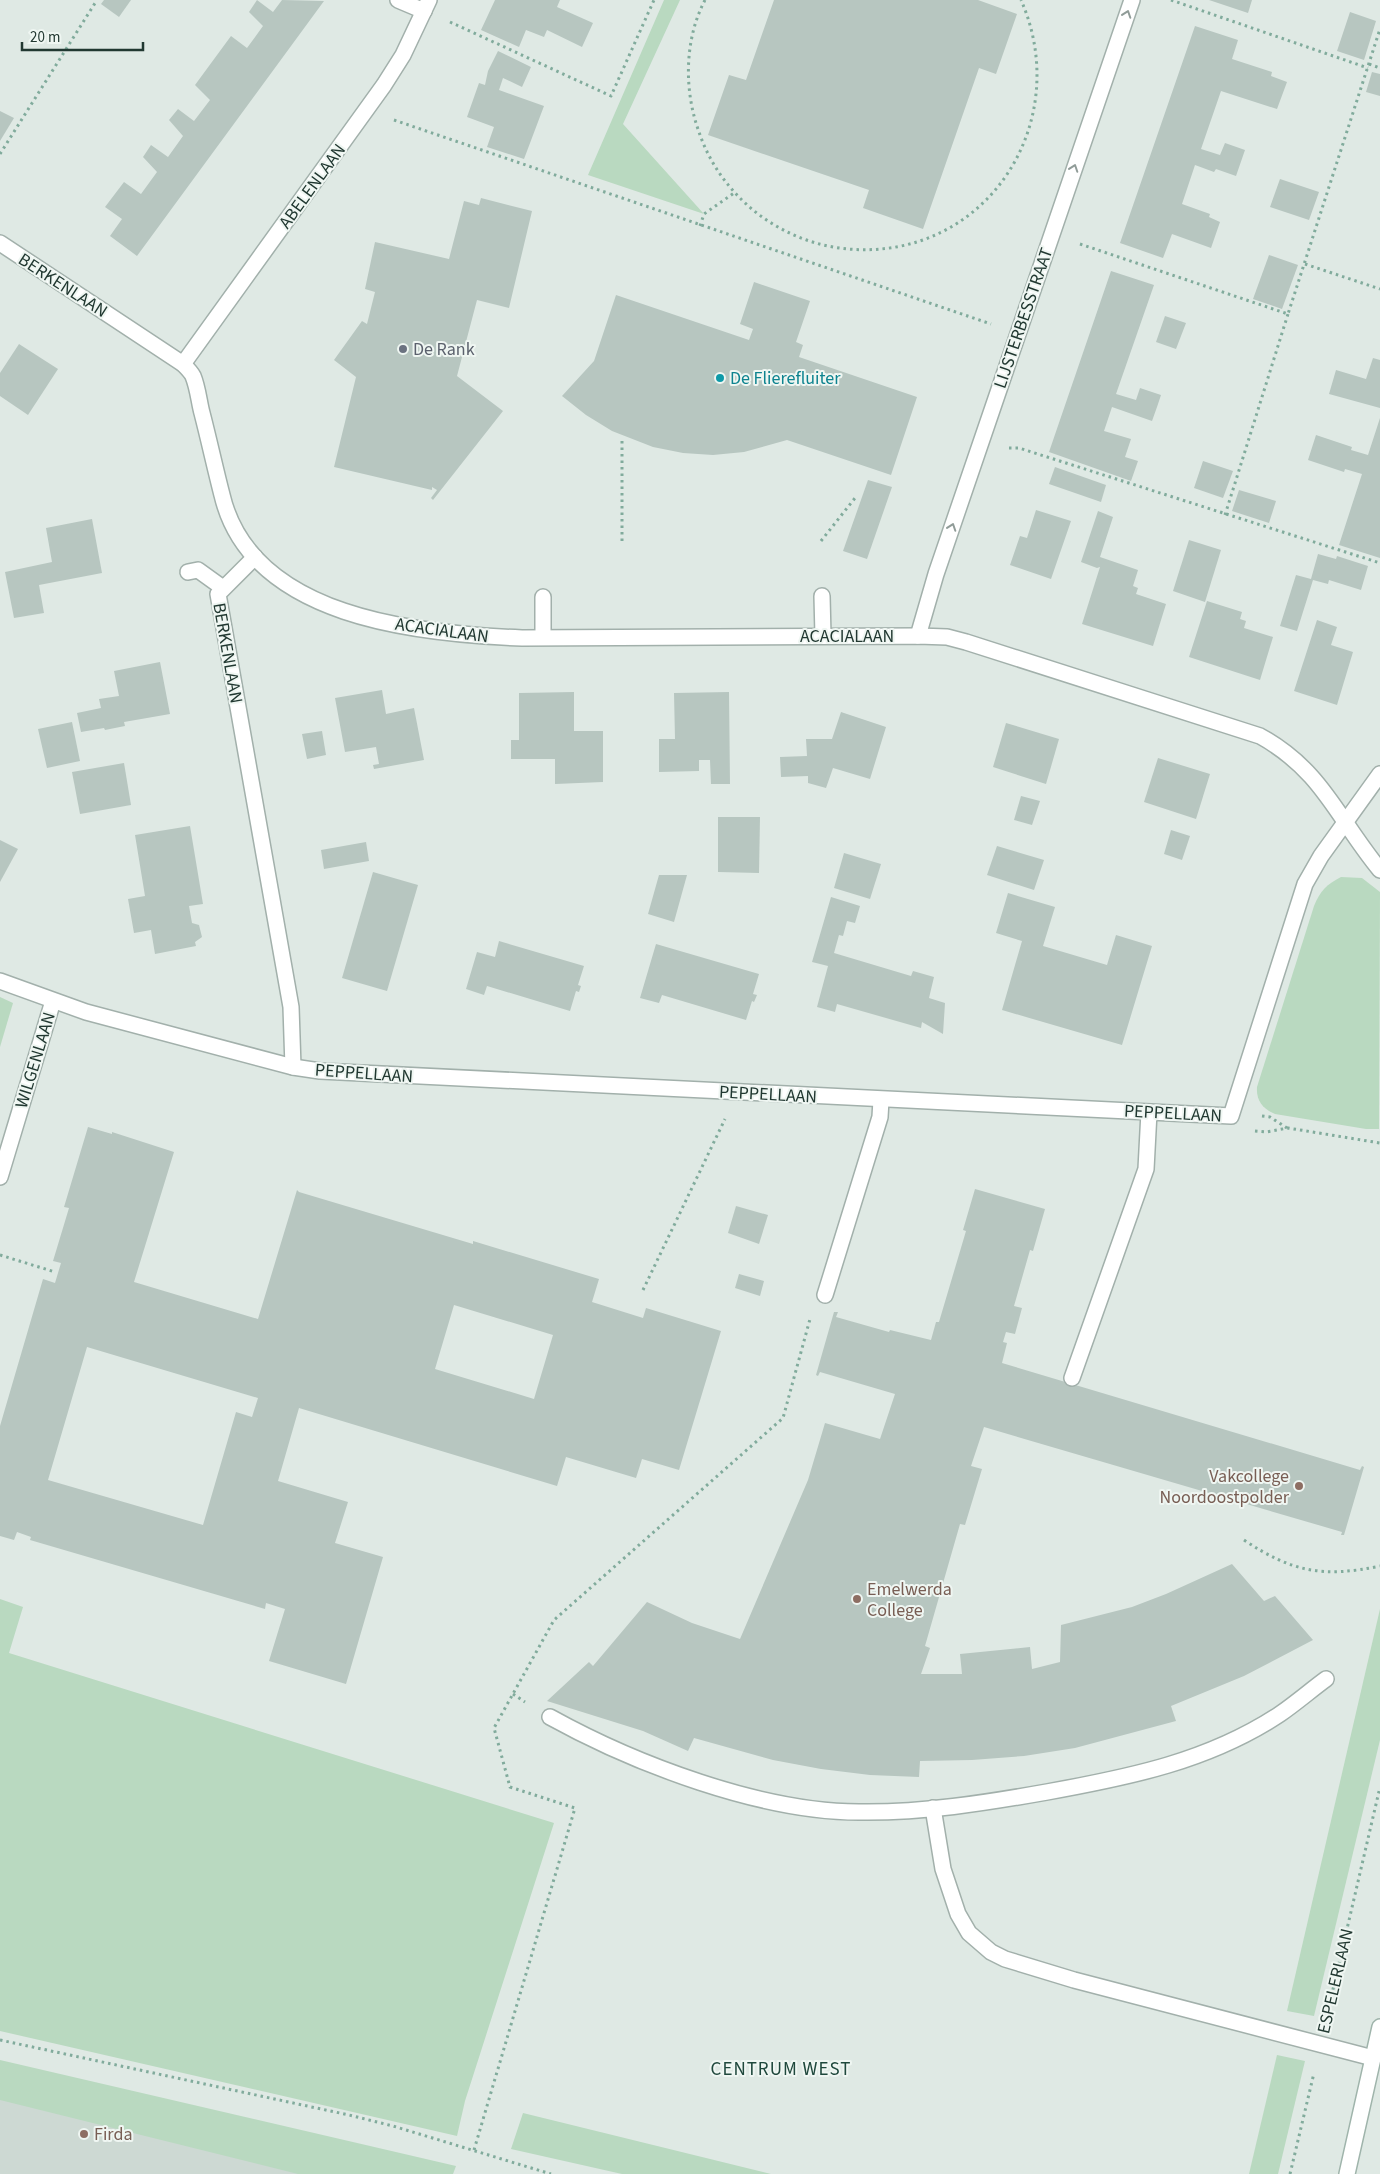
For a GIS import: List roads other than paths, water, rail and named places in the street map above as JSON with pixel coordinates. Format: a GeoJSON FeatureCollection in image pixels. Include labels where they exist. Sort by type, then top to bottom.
{"type":"FeatureCollection","features":[{"type":"Feature","properties":{"kind":"street"},"geometry":{"type":"LineString","coordinates":[[398,0],[426,6]]}},
{"type":"Feature","properties":{"kind":"street","name":"LIJSTERBESSTRAAT"},"geometry":{"type":"LineString","coordinates":[[918,636],[936,574],[1132,0]]}},
{"type":"Feature","properties":{"kind":"street","name":"ABELENLAAN"},"geometry":{"type":"LineString","coordinates":[[184,364],[384,85],[403,55],[426,6]]}},
{"type":"Feature","properties":{"kind":"street","name":"BERKENLAAN"},"geometry":{"type":"LineString","coordinates":[[0,243],[184,364],[193,376],[227,512],[240,538],[255,557],[218,594],[291,1007],[293,1067]]}},
{"type":"Feature","properties":{"kind":"street","name":"ACACIALAAN"},"geometry":{"type":"LineString","coordinates":[[255,557],[275,577],[303,594],[374,619],[406,626],[474,636],[918,636],[942,637],[966,642],[1251,732],[1277,747],[1311,775],[1327,792],[1380,870]]}},
{"type":"Feature","properties":{"kind":"street"},"geometry":{"type":"LineString","coordinates":[[188,572],[198,570],[223,588]]}},
{"type":"Feature","properties":{"kind":"street"},"geometry":{"type":"LineString","coordinates":[[822,596],[823,636]]}},
{"type":"Feature","properties":{"kind":"street"},"geometry":{"type":"LineString","coordinates":[[543,597],[543,637]]}},
{"type":"Feature","properties":{"kind":"street"},"geometry":{"type":"LineString","coordinates":[[1346,820],[1380,774]]}},
{"type":"Feature","properties":{"kind":"street","name":"PEPPELLAAN"},"geometry":{"type":"LineString","coordinates":[[0,981],[86,1012],[293,1067],[346,1073],[1231,1116],[1305,884],[1320,856],[1346,820]]}},
{"type":"Feature","properties":{"kind":"street","name":"WILGENLAAN"},"geometry":{"type":"LineString","coordinates":[[0,1177],[53,1001]]}},
{"type":"Feature","properties":{"kind":"street"},"geometry":{"type":"LineString","coordinates":[[825,1295],[880,1117],[881,1100]]}},
{"type":"Feature","properties":{"kind":"street"},"geometry":{"type":"LineString","coordinates":[[1072,1378],[1146,1169],[1149,1112]]}},
{"type":"Feature","properties":{"kind":"street"},"geometry":{"type":"LineString","coordinates":[[550,1717],[624,1754],[740,1794],[799,1807],[858,1812],[934,1808],[1003,1800],[1101,1784],[1158,1769],[1205,1753],[1241,1736],[1280,1714],[1326,1679]]}},
{"type":"Feature","properties":{"kind":"street"},"geometry":{"type":"LineString","coordinates":[[934,1808],[943,1869],[951,1898],[969,1932],[991,1952],[1005,1959],[1074,1980],[1373,2058]]}},
{"type":"Feature","properties":{"kind":"street"},"geometry":{"type":"LineString","coordinates":[[1347,2174],[1380,2027]]}},
{"type":"Feature","properties":{"kind":"place","name":"De Rank"},"geometry":{"type":"Point","coordinates":[403,349]}},
{"type":"Feature","properties":{"kind":"place","name":"De Flierefluiter"},"geometry":{"type":"Point","coordinates":[720,378]}},
{"type":"Feature","properties":{"kind":"place","name":"Vakcollege Noordoostpolder"},"geometry":{"type":"Point","coordinates":[1299,1486]}},
{"type":"Feature","properties":{"kind":"place","name":"Emelwerda College"},"geometry":{"type":"Point","coordinates":[857,1599]}},
{"type":"Feature","properties":{"kind":"place","name":"Firda"},"geometry":{"type":"Point","coordinates":[84,2134]}},
{"type":"Feature","properties":{"kind":"district","name":"CENTRUM WEST"},"geometry":{"type":"Point","coordinates":[781,2068]}}]}
